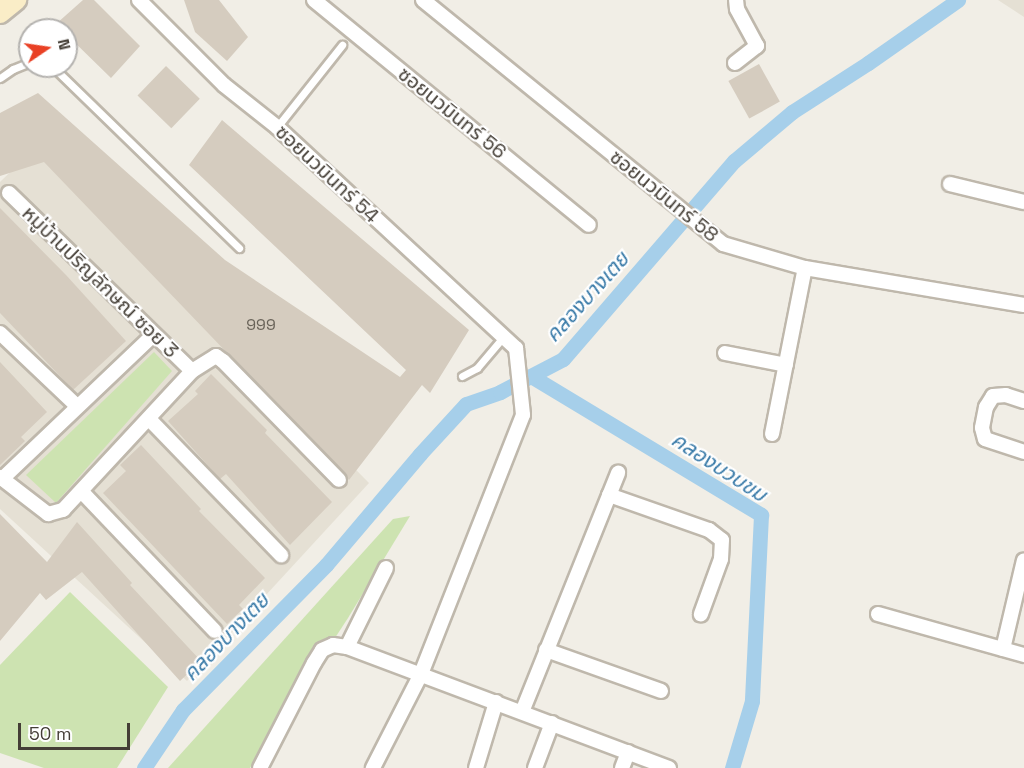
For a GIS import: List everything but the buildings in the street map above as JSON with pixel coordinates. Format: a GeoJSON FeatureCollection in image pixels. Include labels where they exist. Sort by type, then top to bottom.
{"type":"FeatureCollection","features":[{"type":"Feature","properties":{"kind":"main road"},"geometry":{"type":"LineString","coordinates":[[0,13],[16,0]]}},
{"type":"Feature","properties":{"kind":"street","name":"ซอยนวมินทร์ 54"},"geometry":{"type":"LineString","coordinates":[[139,0],[224,85],[277,127],[516,348],[523,415],[421,674]]}},
{"type":"Feature","properties":{"kind":"street","name":"ซอยนวมินทร์ 56"},"geometry":{"type":"LineString","coordinates":[[314,0],[589,225]]}},
{"type":"Feature","properties":{"kind":"street","name":"ซอยนวมินทร์ 58"},"geometry":{"type":"LineString","coordinates":[[423,0],[723,244],[805,268],[1024,306]]}},
{"type":"Feature","properties":{"kind":"street"},"geometry":{"type":"LineString","coordinates":[[735,63],[757,46],[737,9],[736,0]]}},
{"type":"Feature","properties":{"kind":"street"},"geometry":{"type":"LineString","coordinates":[[950,184],[1024,202]]}},
{"type":"Feature","properties":{"kind":"street","name":"หมู่บ้านปริญลักษณ์ ซอย 3"},"geometry":{"type":"LineString","coordinates":[[9,193],[192,371]]}},
{"type":"Feature","properties":{"kind":"street"},"geometry":{"type":"LineString","coordinates":[[772,434],[805,268]]}},
{"type":"Feature","properties":{"kind":"street"},"geometry":{"type":"LineString","coordinates":[[0,333],[77,406]]}},
{"type":"Feature","properties":{"kind":"street"},"geometry":{"type":"LineString","coordinates":[[153,335],[1,478],[48,514],[63,510],[192,371],[216,356],[339,480]]}},
{"type":"Feature","properties":{"kind":"street"},"geometry":{"type":"LineString","coordinates":[[725,353],[786,365]]}},
{"type":"Feature","properties":{"kind":"street"},"geometry":{"type":"LineString","coordinates":[[1024,402],[1006,395],[993,396],[986,407],[982,428],[985,439],[1024,452]]}},
{"type":"Feature","properties":{"kind":"street"},"geometry":{"type":"LineString","coordinates":[[149,419],[281,555]]}},
{"type":"Feature","properties":{"kind":"street"},"geometry":{"type":"LineString","coordinates":[[522,712],[618,473]]}},
{"type":"Feature","properties":{"kind":"street"},"geometry":{"type":"LineString","coordinates":[[82,492],[215,631]]}},
{"type":"Feature","properties":{"kind":"street"},"geometry":{"type":"LineString","coordinates":[[609,495],[709,530],[722,540],[721,559],[701,614]]}},
{"type":"Feature","properties":{"kind":"street"},"geometry":{"type":"LineString","coordinates":[[1003,649],[1024,560]]}},
{"type":"Feature","properties":{"kind":"street"},"geometry":{"type":"LineString","coordinates":[[347,647],[386,568]]}},
{"type":"Feature","properties":{"kind":"street"},"geometry":{"type":"LineString","coordinates":[[878,614],[1024,655]]}},
{"type":"Feature","properties":{"kind":"street"},"geometry":{"type":"LineString","coordinates":[[260,768],[322,650],[333,645],[347,647],[421,674],[669,768]]}},
{"type":"Feature","properties":{"kind":"street"},"geometry":{"type":"LineString","coordinates":[[546,650],[661,691]]}},
{"type":"Feature","properties":{"kind":"street"},"geometry":{"type":"LineString","coordinates":[[373,768],[421,674]]}},
{"type":"Feature","properties":{"kind":"street"},"geometry":{"type":"LineString","coordinates":[[476,768],[496,702]]}},
{"type":"Feature","properties":{"kind":"street"},"geometry":{"type":"LineString","coordinates":[[535,768],[552,723]]}},
{"type":"Feature","properties":{"kind":"street"},"geometry":{"type":"LineString","coordinates":[[622,768],[628,752]]}},
{"type":"Feature","properties":{"kind":"lane"},"geometry":{"type":"LineString","coordinates":[[277,127],[342,45]]}},
{"type":"Feature","properties":{"kind":"lane"},"geometry":{"type":"LineString","coordinates":[[0,78],[18,67]]}},
{"type":"Feature","properties":{"kind":"lane"},"geometry":{"type":"LineString","coordinates":[[64,78],[239,248]]}},
{"type":"Feature","properties":{"kind":"lane"},"geometry":{"type":"LineString","coordinates":[[462,376],[477,368],[504,336]]}},
{"type":"Feature","properties":{"kind":"shaded area"},"geometry":{"type":"Polygon","coordinates":[[[998,0],[1024,0],[1024,17],[998,0]]]}},
{"type":"Feature","properties":{"kind":"shaded area"},"geometry":{"type":"Polygon","coordinates":[[[37,146],[369,483],[187,681],[0,509],[0,182],[37,146]]]}},
{"type":"Feature","properties":{"kind":"green space"},"geometry":{"type":"Polygon","coordinates":[[[154,352],[172,371],[56,503],[26,475],[154,352]]]}},
{"type":"Feature","properties":{"kind":"green space"},"geometry":{"type":"Polygon","coordinates":[[[410,516],[348,618],[250,768],[168,768],[393,519],[410,516]]]}},
{"type":"Feature","properties":{"kind":"green space"},"geometry":{"type":"Polygon","coordinates":[[[70,592],[168,687],[117,768],[44,768],[0,753],[0,665],[70,592]]]}},
{"type":"Feature","properties":{"kind":"waterway","name":"คลองบางเตย"},"geometry":{"type":"LineString","coordinates":[[144,768],[183,710],[326,565],[420,454],[466,404],[500,392],[563,359],[734,161],[792,112],[868,63],[958,0]]}},
{"type":"Feature","properties":{"kind":"waterway","name":"คลองบวบขม"},"geometry":{"type":"LineString","coordinates":[[531,376],[761,515],[752,701],[732,768]]}}]}
